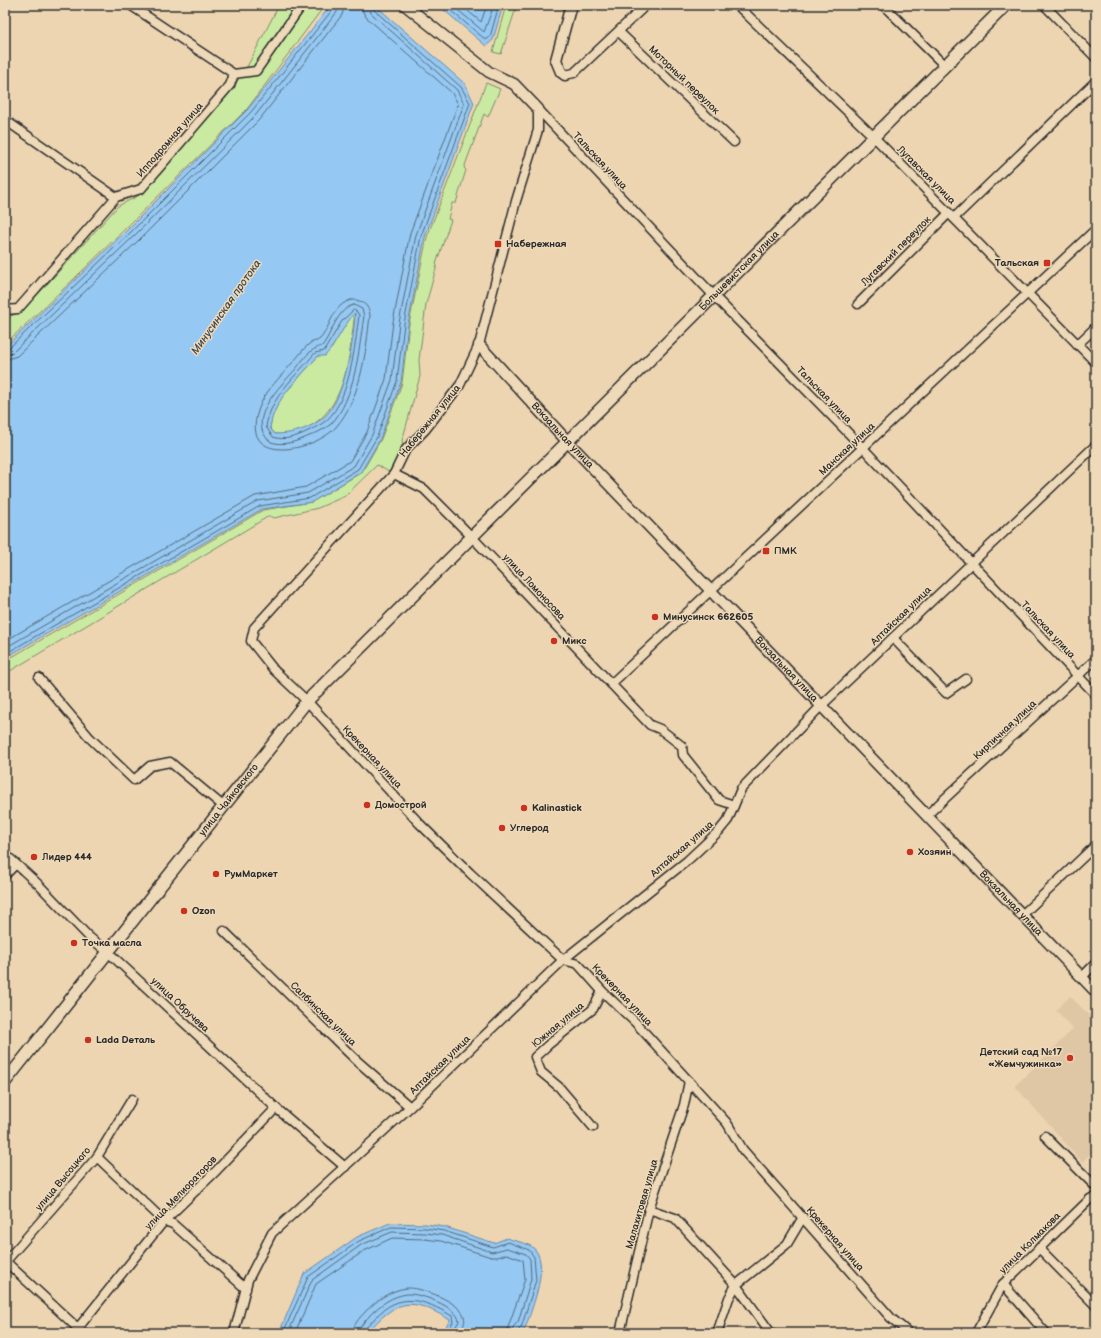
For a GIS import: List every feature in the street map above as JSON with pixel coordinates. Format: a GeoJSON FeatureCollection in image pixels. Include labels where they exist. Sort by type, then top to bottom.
{"type":"FeatureCollection","features":[{"type":"Feature","properties":{"kind":"main road","name":"Большевистская улица"},"geometry":{"type":"LineString","coordinates":[[472,537],[874,137],[944,65],[1006,5]]}},
{"type":"Feature","properties":{"kind":"main road","name":"улица Чайковского"},"geometry":{"type":"LineString","coordinates":[[5,1082],[307,701],[472,537]]}},
{"type":"Feature","properties":{"kind":"street"},"geometry":{"type":"LineString","coordinates":[[130,5],[234,74],[256,71],[302,5]]}},
{"type":"Feature","properties":{"kind":"street"},"geometry":{"type":"LineString","coordinates":[[404,5],[489,72],[514,84],[538,109]]}},
{"type":"Feature","properties":{"kind":"street"},"geometry":{"type":"LineString","coordinates":[[571,5],[556,60],[560,72],[565,75],[574,73],[646,5]]}},
{"type":"Feature","properties":{"kind":"street","name":"Лугавская улица"},"geometry":{"type":"LineString","coordinates":[[738,5],[952,215],[1096,364]]}},
{"type":"Feature","properties":{"kind":"street"},"geometry":{"type":"LineString","coordinates":[[883,5],[944,65]]}},
{"type":"Feature","properties":{"kind":"street"},"geometry":{"type":"LineString","coordinates":[[1044,5],[1096,58]]}},
{"type":"Feature","properties":{"kind":"street","name":"Моторный переулок"},"geometry":{"type":"LineString","coordinates":[[619,32],[734,142]]}},
{"type":"Feature","properties":{"kind":"street","name":"Ипподромная улица"},"geometry":{"type":"LineString","coordinates":[[116,197],[141,190],[230,85],[234,74]]}},
{"type":"Feature","properties":{"kind":"street","name":"Лугавский переулок"},"geometry":{"type":"LineString","coordinates":[[858,304],[1096,81]]}},
{"type":"Feature","properties":{"kind":"street","name":"Тальская улица"},"geometry":{"type":"LineString","coordinates":[[538,109],[714,296],[862,448],[1096,695]]}},
{"type":"Feature","properties":{"kind":"street","name":"Набережная улица"},"geometry":{"type":"LineString","coordinates":[[251,641],[254,628],[394,474],[406,449],[425,430],[460,385],[479,345],[516,201],[538,130],[538,109]]}},
{"type":"Feature","properties":{"kind":"street"},"geometry":{"type":"LineString","coordinates":[[5,120],[116,197],[18,309],[5,310]]}},
{"type":"Feature","properties":{"kind":"street"},"geometry":{"type":"LineString","coordinates":[[538,130],[553,125]]}},
{"type":"Feature","properties":{"kind":"street","name":"Манская улица"},"geometry":{"type":"LineString","coordinates":[[612,684],[710,590],[1096,228]]}},
{"type":"Feature","properties":{"kind":"street"},"geometry":{"type":"LineString","coordinates":[[1077,344],[1096,327]]}},
{"type":"Feature","properties":{"kind":"street","name":"Вокзальная улица"},"geometry":{"type":"LineString","coordinates":[[479,345],[568,442],[1096,992]]}},
{"type":"Feature","properties":{"kind":"street","name":"Алтайская улица"},"geometry":{"type":"LineString","coordinates":[[234,1333],[248,1280],[272,1233],[410,1107],[563,960],[688,860],[728,820],[741,788],[822,705],[1096,445]]}},
{"type":"Feature","properties":{"kind":"street","name":"улица Ломоносова"},"geometry":{"type":"LineString","coordinates":[[394,474],[424,489],[472,537],[650,725],[660,729],[682,746],[683,755],[719,800],[734,805]]}},
{"type":"Feature","properties":{"kind":"street"},"geometry":{"type":"LineString","coordinates":[[893,638],[946,693],[966,679]]}},
{"type":"Feature","properties":{"kind":"street","name":"Крекерная улица"},"geometry":{"type":"LineString","coordinates":[[251,641],[274,670],[307,701],[420,824],[470,874],[563,960],[578,964],[602,991],[635,1022],[726,1122],[743,1150],[891,1318],[909,1333]]}},
{"type":"Feature","properties":{"kind":"street","name":"Кирпичная улица"},"geometry":{"type":"LineString","coordinates":[[927,815],[1096,659]]}},
{"type":"Feature","properties":{"kind":"street"},"geometry":{"type":"LineString","coordinates":[[38,678],[90,738],[134,780],[150,766],[170,762],[223,806]]}},
{"type":"Feature","properties":{"kind":"street"},"geometry":{"type":"LineString","coordinates":[[1022,915],[1096,845]]}},
{"type":"Feature","properties":{"kind":"street","name":"улица Обручева"},"geometry":{"type":"LineString","coordinates":[[5,854],[15,865],[38,884],[89,937],[108,952],[276,1108],[345,1167]]}},
{"type":"Feature","properties":{"kind":"street"},"geometry":{"type":"LineString","coordinates":[[5,875],[15,865]]}},
{"type":"Feature","properties":{"kind":"street","name":"Салбинская улица"},"geometry":{"type":"LineString","coordinates":[[224,931],[350,1054],[410,1107]]}},
{"type":"Feature","properties":{"kind":"street"},"geometry":{"type":"LineString","coordinates":[[1082,977],[1096,964]]}},
{"type":"Feature","properties":{"kind":"street","name":"Южная улица"},"geometry":{"type":"LineString","coordinates":[[593,1127],[559,1087],[541,1072],[535,1057],[593,1009],[602,991]]}},
{"type":"Feature","properties":{"kind":"street","name":"Малахитовая улица"},"geometry":{"type":"LineString","coordinates":[[620,1333],[649,1210],[684,1106],[689,1081]]}},
{"type":"Feature","properties":{"kind":"street","name":"улица Высоцкого"},"geometry":{"type":"LineString","coordinates":[[5,1263],[97,1157],[132,1100]]}},
{"type":"Feature","properties":{"kind":"street","name":"улица Мелиораторов"},"geometry":{"type":"LineString","coordinates":[[78,1331],[164,1221],[216,1172],[276,1108]]}},
{"type":"Feature","properties":{"kind":"street"},"geometry":{"type":"LineString","coordinates":[[1045,1136],[1096,1187]]}},
{"type":"Feature","properties":{"kind":"street"},"geometry":{"type":"LineString","coordinates":[[97,1157],[164,1221],[173,1224],[246,1290]]}},
{"type":"Feature","properties":{"kind":"street","name":"улица Колмакова"},"geometry":{"type":"LineString","coordinates":[[976,1333],[1003,1284],[1090,1198],[1096,1196]]}},
{"type":"Feature","properties":{"kind":"street"},"geometry":{"type":"LineString","coordinates":[[649,1210],[675,1218],[736,1285],[771,1333]]}},
{"type":"Feature","properties":{"kind":"street"},"geometry":{"type":"LineString","coordinates":[[717,1333],[729,1298],[736,1285],[787,1244],[803,1217]]}},
{"type":"Feature","properties":{"kind":"street"},"geometry":{"type":"LineString","coordinates":[[1039,1248],[1096,1306]]}},
{"type":"Feature","properties":{"kind":"street"},"geometry":{"type":"LineString","coordinates":[[5,1263],[78,1331]]}},
{"type":"Feature","properties":{"kind":"street"},"geometry":{"type":"LineString","coordinates":[[1003,1284],[1046,1333]]}},
{"type":"Feature","properties":{"kind":"shaded area","name":"Детский сад №17 «Жемчужинка»"},"geometry":{"type":"Polygon","coordinates":[[[1070,996],[1088,1014],[1096,1016],[1096,1158],[1091,1153],[1082,1162],[1015,1086],[1073,1029],[1056,1010],[1070,996]]]}},
{"type":"Feature","properties":{"kind":"green space"},"geometry":{"type":"Polygon","coordinates":[[[279,5],[325,5],[247,109],[77,276],[5,344],[5,318],[22,312],[118,206],[138,196],[228,95],[248,65],[279,5]]]}},
{"type":"Feature","properties":{"kind":"green space"},"geometry":{"type":"Polygon","coordinates":[[[506,5],[517,5],[501,54],[493,52],[506,5]]]}},
{"type":"Feature","properties":{"kind":"green space"},"geometry":{"type":"Polygon","coordinates":[[[486,83],[500,89],[488,117],[484,114],[464,168],[466,170],[456,203],[452,203],[448,219],[451,220],[436,264],[437,265],[426,304],[419,360],[420,376],[402,441],[404,447],[389,472],[377,465],[345,496],[318,508],[274,518],[269,516],[5,674],[5,661],[263,510],[312,502],[362,472],[381,439],[402,383],[409,324],[427,237],[486,83]]]}},
{"type":"Feature","properties":{"kind":"green space"},"geometry":{"type":"Polygon","coordinates":[[[355,312],[347,366],[342,384],[335,400],[325,414],[312,425],[292,434],[275,434],[270,428],[272,416],[281,398],[318,356],[332,348],[345,324],[355,312]]]}},
{"type":"Feature","properties":{"kind":"water","name":"Минусинская протока"},"geometry":{"type":"Polygon","coordinates":[[[331,5],[375,5],[465,84],[474,103],[425,237],[408,324],[401,382],[380,439],[361,472],[312,502],[262,509],[5,658],[5,347],[128,229],[248,109],[331,5]],[[355,313],[325,356],[318,356],[282,398],[272,417],[270,428],[275,434],[294,432],[307,428],[324,417],[331,408],[338,397],[347,368],[353,338],[355,313]]]}},
{"type":"Feature","properties":{"kind":"water"},"geometry":{"type":"Polygon","coordinates":[[[438,5],[503,5],[493,40],[486,46],[438,5]]]}},
{"type":"Feature","properties":{"kind":"water"},"geometry":{"type":"Polygon","coordinates":[[[390,1223],[426,1224],[445,1227],[494,1243],[507,1238],[531,1246],[537,1253],[540,1262],[540,1273],[535,1298],[525,1329],[519,1333],[442,1333],[450,1320],[424,1307],[405,1305],[387,1313],[367,1333],[279,1333],[304,1274],[357,1237],[390,1223]]]}},
{"type":"Feature","properties":{"kind":"place","name":"Набережная"},"geometry":{"type":"Point","coordinates":[498,244]}},
{"type":"Feature","properties":{"kind":"place","name":"Тальская"},"geometry":{"type":"Point","coordinates":[1047,263]}},
{"type":"Feature","properties":{"kind":"place","name":"ПМК"},"geometry":{"type":"Point","coordinates":[766,551]}},
{"type":"Feature","properties":{"kind":"place","name":"Минусинск 662605"},"geometry":{"type":"Point","coordinates":[655,617]}},
{"type":"Feature","properties":{"kind":"place","name":"Микс"},"geometry":{"type":"Point","coordinates":[554,641]}},
{"type":"Feature","properties":{"kind":"place","name":"Домострой"},"geometry":{"type":"Point","coordinates":[367,805]}},
{"type":"Feature","properties":{"kind":"place","name":"Kalinastick"},"geometry":{"type":"Point","coordinates":[524,808]}},
{"type":"Feature","properties":{"kind":"place","name":"Углерод"},"geometry":{"type":"Point","coordinates":[502,828]}},
{"type":"Feature","properties":{"kind":"place","name":"Хозяин"},"geometry":{"type":"Point","coordinates":[910,852]}},
{"type":"Feature","properties":{"kind":"place","name":"Лидер 444"},"geometry":{"type":"Point","coordinates":[34,857]}},
{"type":"Feature","properties":{"kind":"place","name":"РумМаркет"},"geometry":{"type":"Point","coordinates":[216,874]}},
{"type":"Feature","properties":{"kind":"place","name":"Ozon"},"geometry":{"type":"Point","coordinates":[184,911]}},
{"type":"Feature","properties":{"kind":"place","name":"Точка масла"},"geometry":{"type":"Point","coordinates":[74,943]}},
{"type":"Feature","properties":{"kind":"place","name":"Lada Dеталь"},"geometry":{"type":"Point","coordinates":[88,1040]}},
{"type":"Feature","properties":{"kind":"place","name":"Детский сад №17 «Жемчужинка»"},"geometry":{"type":"Point","coordinates":[1070,1058]}}]}
